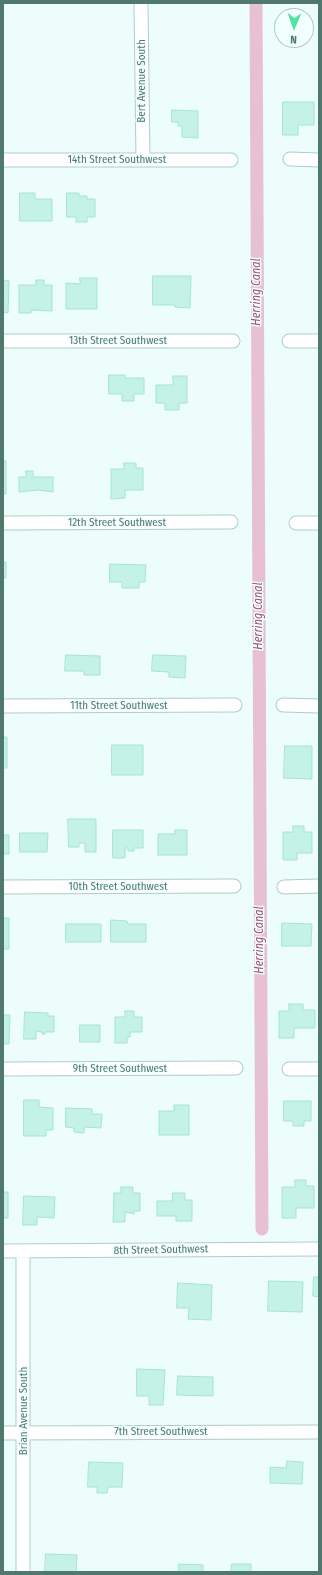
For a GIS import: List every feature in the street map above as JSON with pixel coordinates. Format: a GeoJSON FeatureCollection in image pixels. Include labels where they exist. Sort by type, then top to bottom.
{"type":"FeatureCollection","features":[{"type":"Feature","properties":{"kind":"street","name":"Bert Avenue South"},"geometry":{"type":"LineString","coordinates":[[141,3],[143,160]]}},
{"type":"Feature","properties":{"kind":"street","name":"14th Street Southwest"},"geometry":{"type":"LineString","coordinates":[[3,160],[231,160]]}},
{"type":"Feature","properties":{"kind":"street"},"geometry":{"type":"LineString","coordinates":[[290,160],[319,160]]}},
{"type":"Feature","properties":{"kind":"street","name":"13th Street Southwest"},"geometry":{"type":"LineString","coordinates":[[3,341],[234,341]]}},
{"type":"Feature","properties":{"kind":"street"},"geometry":{"type":"LineString","coordinates":[[289,341],[319,341]]}},
{"type":"Feature","properties":{"kind":"street","name":"12th Street Southwest"},"geometry":{"type":"LineString","coordinates":[[3,523],[231,522]]}},
{"type":"Feature","properties":{"kind":"street"},"geometry":{"type":"LineString","coordinates":[[296,523],[319,523]]}},
{"type":"Feature","properties":{"kind":"street","name":"11th Street Southwest"},"geometry":{"type":"LineString","coordinates":[[3,706],[235,705]]}},
{"type":"Feature","properties":{"kind":"street"},"geometry":{"type":"LineString","coordinates":[[284,705],[319,706]]}},
{"type":"Feature","properties":{"kind":"street","name":"10th Street Southwest"},"geometry":{"type":"LineString","coordinates":[[3,887],[234,886]]}},
{"type":"Feature","properties":{"kind":"street"},"geometry":{"type":"LineString","coordinates":[[284,887],[319,886]]}},
{"type":"Feature","properties":{"kind":"street","name":"9th Street Southwest"},"geometry":{"type":"LineString","coordinates":[[3,1069],[236,1068]]}},
{"type":"Feature","properties":{"kind":"street"},"geometry":{"type":"LineString","coordinates":[[289,1069],[319,1069]]}},
{"type":"Feature","properties":{"kind":"street","name":"8th Street Southwest"},"geometry":{"type":"LineString","coordinates":[[3,1251],[319,1249]]}},
{"type":"Feature","properties":{"kind":"street","name":"Brian Avenue South"},"geometry":{"type":"LineString","coordinates":[[23,1251],[23,1572]]}},
{"type":"Feature","properties":{"kind":"street","name":"7th Street Southwest"},"geometry":{"type":"LineString","coordinates":[[3,1433],[319,1432]]}},
{"type":"Feature","properties":{"kind":"building"},"geometry":{"type":"Polygon","coordinates":[[[283,102],[314,102],[314,125],[298,125],[298,135],[283,135],[283,102]]]}},
{"type":"Feature","properties":{"kind":"building"},"geometry":{"type":"Polygon","coordinates":[[[172,110],[198,111],[198,138],[182,137],[182,126],[178,126],[178,122],[172,122],[172,110]]]}},
{"type":"Feature","properties":{"kind":"building"},"geometry":{"type":"Polygon","coordinates":[[[20,193],[35,193],[35,199],[52,199],[52,221],[20,221],[20,193]]]}},
{"type":"Feature","properties":{"kind":"building"},"geometry":{"type":"Polygon","coordinates":[[[67,193],[79,193],[79,196],[87,196],[87,199],[95,199],[95,217],[87,217],[87,222],[76,222],[76,217],[67,217],[67,193]]]}},
{"type":"Feature","properties":{"kind":"building"},"geometry":{"type":"Polygon","coordinates":[[[153,276],[191,276],[190,308],[175,307],[175,305],[153,305],[153,276]]]}},
{"type":"Feature","properties":{"kind":"building"},"geometry":{"type":"Polygon","coordinates":[[[80,278],[97,278],[97,309],[66,309],[66,283],[80,284],[80,278]]]}},
{"type":"Feature","properties":{"kind":"building"},"geometry":{"type":"Polygon","coordinates":[[[3,280],[9,281],[8,313],[3,312],[3,280]]]}},
{"type":"Feature","properties":{"kind":"building"},"geometry":{"type":"Polygon","coordinates":[[[36,280],[44,280],[44,285],[52,285],[52,311],[31,310],[31,313],[19,313],[19,285],[36,285],[36,280]]]}},
{"type":"Feature","properties":{"kind":"building"},"geometry":{"type":"Polygon","coordinates":[[[109,375],[125,375],[125,378],[144,378],[144,394],[134,394],[134,401],[122,401],[122,394],[109,394],[109,375]]]}},
{"type":"Feature","properties":{"kind":"building"},"geometry":{"type":"Polygon","coordinates":[[[173,376],[187,376],[187,403],[179,403],[179,410],[165,410],[165,403],[156,403],[156,385],[173,385],[173,376]]]}},
{"type":"Feature","properties":{"kind":"building"},"geometry":{"type":"Polygon","coordinates":[[[3,461],[6,461],[6,494],[3,494],[3,461]]]}},
{"type":"Feature","properties":{"kind":"building"},"geometry":{"type":"Polygon","coordinates":[[[124,463],[136,463],[136,468],[143,468],[143,490],[125,490],[125,498],[111,499],[111,469],[124,469],[124,463]]]}},
{"type":"Feature","properties":{"kind":"building"},"geometry":{"type":"Polygon","coordinates":[[[26,471],[33,471],[33,477],[53,477],[53,492],[38,490],[19,492],[19,477],[26,477],[26,471]]]}},
{"type":"Feature","properties":{"kind":"building"},"geometry":{"type":"Polygon","coordinates":[[[3,562],[6,562],[6,578],[3,578],[3,562]]]}},
{"type":"Feature","properties":{"kind":"building"},"geometry":{"type":"Polygon","coordinates":[[[110,564],[146,565],[145,582],[139,582],[139,588],[122,588],[122,582],[110,582],[110,564]]]}},
{"type":"Feature","properties":{"kind":"building"},"geometry":{"type":"Polygon","coordinates":[[[66,655],[100,656],[100,675],[84,675],[84,671],[65,671],[66,655]]]}},
{"type":"Feature","properties":{"kind":"building"},"geometry":{"type":"Polygon","coordinates":[[[153,655],[186,656],[185,678],[169,677],[169,672],[152,671],[153,655]]]}},
{"type":"Feature","properties":{"kind":"building"},"geometry":{"type":"Polygon","coordinates":[[[3,737],[7,737],[7,768],[3,768],[3,737]]]}},
{"type":"Feature","properties":{"kind":"building"},"geometry":{"type":"Polygon","coordinates":[[[112,745],[143,745],[143,775],[112,775],[112,745]]]}},
{"type":"Feature","properties":{"kind":"building"},"geometry":{"type":"Polygon","coordinates":[[[285,746],[312,746],[312,779],[284,778],[285,746]]]}},
{"type":"Feature","properties":{"kind":"building"},"geometry":{"type":"Polygon","coordinates":[[[68,819],[96,819],[96,852],[85,852],[85,843],[79,843],[79,847],[69,847],[68,819]]]}},
{"type":"Feature","properties":{"kind":"building"},"geometry":{"type":"Polygon","coordinates":[[[293,826],[304,826],[304,832],[312,832],[312,853],[297,853],[297,860],[283,860],[283,832],[293,832],[293,826]]]}},
{"type":"Feature","properties":{"kind":"building"},"geometry":{"type":"Polygon","coordinates":[[[113,830],[143,830],[143,848],[134,848],[134,851],[128,851],[128,848],[125,848],[125,858],[113,858],[113,830]]]}},
{"type":"Feature","properties":{"kind":"building"},"geometry":{"type":"Polygon","coordinates":[[[175,830],[187,830],[187,855],[158,855],[158,834],[175,834],[175,830]]]}},
{"type":"Feature","properties":{"kind":"building"},"geometry":{"type":"Polygon","coordinates":[[[20,833],[48,833],[47,852],[20,852],[20,833]]]}},
{"type":"Feature","properties":{"kind":"building"},"geometry":{"type":"Polygon","coordinates":[[[3,835],[9,835],[9,854],[3,854],[3,835]]]}},
{"type":"Feature","properties":{"kind":"building"},"geometry":{"type":"Polygon","coordinates":[[[3,918],[9,918],[9,949],[3,949],[3,918]]]}},
{"type":"Feature","properties":{"kind":"building"},"geometry":{"type":"Polygon","coordinates":[[[111,920],[127,921],[128,924],[146,924],[146,942],[111,942],[111,920]]]}},
{"type":"Feature","properties":{"kind":"building"},"geometry":{"type":"Polygon","coordinates":[[[282,923],[312,924],[311,946],[282,946],[282,923]]]}},
{"type":"Feature","properties":{"kind":"building"},"geometry":{"type":"Polygon","coordinates":[[[66,924],[101,924],[101,942],[66,942],[66,924]]]}},
{"type":"Feature","properties":{"kind":"building"},"geometry":{"type":"Polygon","coordinates":[[[289,1004],[303,1004],[303,1010],[315,1010],[315,1028],[294,1028],[294,1038],[279,1038],[279,1011],[289,1011],[289,1004]]]}},
{"type":"Feature","properties":{"kind":"building"},"geometry":{"type":"Polygon","coordinates":[[[125,1011],[134,1011],[134,1017],[142,1017],[142,1032],[130,1032],[130,1037],[127,1037],[127,1043],[115,1043],[115,1017],[125,1017],[125,1011]]]}},
{"type":"Feature","properties":{"kind":"building"},"geometry":{"type":"Polygon","coordinates":[[[25,1012],[48,1013],[48,1016],[54,1016],[54,1032],[45,1032],[45,1034],[42,1034],[42,1032],[36,1031],[36,1039],[24,1039],[25,1012]]]}},
{"type":"Feature","properties":{"kind":"building"},"geometry":{"type":"Polygon","coordinates":[[[3,1015],[10,1015],[9,1044],[3,1044],[3,1015]]]}},
{"type":"Feature","properties":{"kind":"building"},"geometry":{"type":"Polygon","coordinates":[[[80,1025],[100,1025],[100,1042],[80,1042],[80,1025]]]}},
{"type":"Feature","properties":{"kind":"building"},"geometry":{"type":"Polygon","coordinates":[[[24,1100],[39,1100],[39,1107],[53,1108],[53,1130],[46,1130],[46,1136],[24,1136],[24,1100]]]}},
{"type":"Feature","properties":{"kind":"building"},"geometry":{"type":"Polygon","coordinates":[[[284,1101],[311,1101],[311,1121],[304,1121],[304,1126],[293,1126],[293,1121],[284,1121],[284,1101]]]}},
{"type":"Feature","properties":{"kind":"building"},"geometry":{"type":"Polygon","coordinates":[[[174,1105],[189,1105],[189,1135],[159,1135],[159,1111],[174,1111],[174,1105]]]}},
{"type":"Feature","properties":{"kind":"building"},"geometry":{"type":"Polygon","coordinates":[[[66,1108],[92,1109],[92,1114],[102,1114],[101,1128],[84,1127],[84,1133],[74,1132],[74,1128],[66,1127],[66,1108]]]}},
{"type":"Feature","properties":{"kind":"building"},"geometry":{"type":"Polygon","coordinates":[[[295,1180],[306,1180],[306,1186],[314,1186],[314,1208],[296,1208],[296,1218],[282,1218],[282,1187],[295,1187],[295,1180]]]}},
{"type":"Feature","properties":{"kind":"building"},"geometry":{"type":"Polygon","coordinates":[[[121,1187],[133,1187],[133,1193],[140,1193],[140,1211],[134,1211],[134,1214],[125,1212],[125,1222],[113,1222],[114,1193],[121,1193],[121,1187]]]}},
{"type":"Feature","properties":{"kind":"building"},"geometry":{"type":"Polygon","coordinates":[[[3,1192],[8,1192],[8,1218],[3,1218],[3,1192]]]}},
{"type":"Feature","properties":{"kind":"building"},"geometry":{"type":"Polygon","coordinates":[[[173,1193],[185,1193],[185,1200],[192,1200],[192,1221],[176,1221],[176,1216],[157,1216],[157,1201],[172,1201],[173,1193]]]}},
{"type":"Feature","properties":{"kind":"building"},"geometry":{"type":"Polygon","coordinates":[[[24,1196],[55,1197],[54,1218],[37,1217],[37,1225],[23,1225],[24,1196]]]}},
{"type":"Feature","properties":{"kind":"building"},"geometry":{"type":"Polygon","coordinates":[[[314,1277],[319,1277],[319,1297],[313,1296],[314,1277]]]}},
{"type":"Feature","properties":{"kind":"building"},"geometry":{"type":"Polygon","coordinates":[[[269,1281],[303,1282],[302,1312],[268,1311],[269,1281]]]}},
{"type":"Feature","properties":{"kind":"building"},"geometry":{"type":"Polygon","coordinates":[[[178,1283],[212,1285],[211,1320],[188,1319],[189,1308],[177,1308],[178,1283]]]}},
{"type":"Feature","properties":{"kind":"building"},"geometry":{"type":"Polygon","coordinates":[[[137,1369],[165,1370],[163,1405],[149,1405],[149,1396],[137,1396],[137,1369]]]}},
{"type":"Feature","properties":{"kind":"building"},"geometry":{"type":"Polygon","coordinates":[[[178,1376],[213,1377],[213,1396],[177,1395],[178,1376]]]}},
{"type":"Feature","properties":{"kind":"building"},"geometry":{"type":"Polygon","coordinates":[[[287,1461],[303,1462],[302,1484],[270,1483],[270,1467],[286,1468],[287,1461]]]}},
{"type":"Feature","properties":{"kind":"building"},"geometry":{"type":"Polygon","coordinates":[[[89,1462],[123,1463],[122,1487],[108,1487],[107,1493],[97,1493],[97,1487],[88,1487],[89,1462]]]}},
{"type":"Feature","properties":{"kind":"building"},"geometry":{"type":"Polygon","coordinates":[[[46,1554],[77,1555],[76,1572],[45,1572],[46,1554]]]}},
{"type":"Feature","properties":{"kind":"building"},"geometry":{"type":"Polygon","coordinates":[[[179,1564],[203,1565],[203,1572],[179,1572],[179,1564]]]}},
{"type":"Feature","properties":{"kind":"building"},"geometry":{"type":"Polygon","coordinates":[[[232,1564],[251,1564],[251,1572],[231,1572],[232,1564]]]}},
{"type":"Feature","properties":{"kind":"waterway","name":"Herring Canal"},"geometry":{"type":"LineString","coordinates":[[256,3],[262,1229]]}}]}
